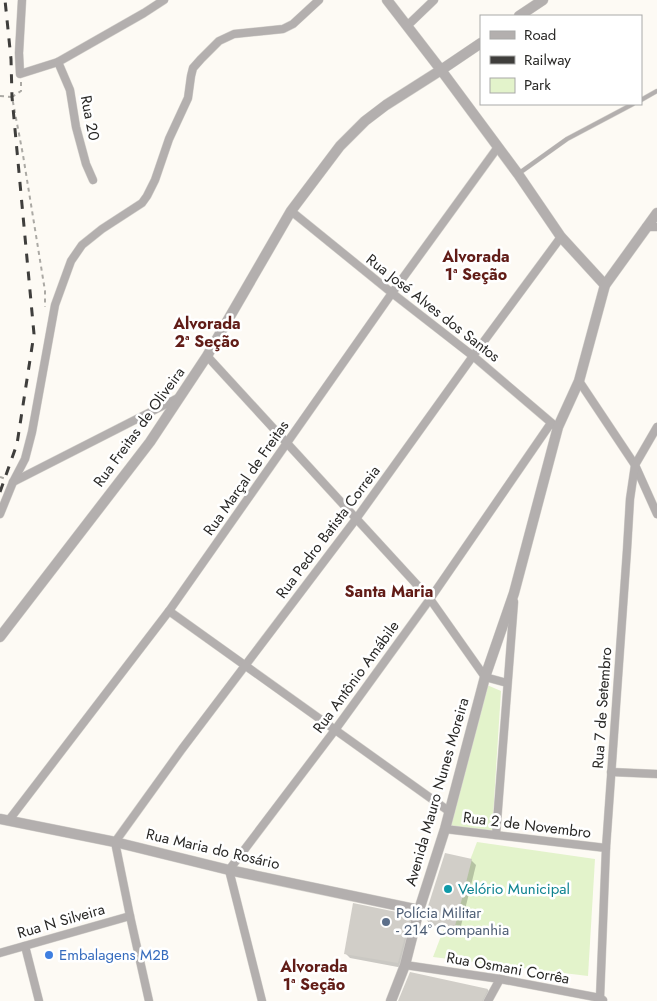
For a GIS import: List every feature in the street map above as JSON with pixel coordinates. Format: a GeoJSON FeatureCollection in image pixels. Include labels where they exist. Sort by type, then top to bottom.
{"type":"FeatureCollection","features":[{"type":"Feature","properties":{"kind":"street"},"geometry":{"type":"LineString","coordinates":[[22,0],[19,53],[20,74],[58,62],[164,0]]}},
{"type":"Feature","properties":{"kind":"street"},"geometry":{"type":"LineString","coordinates":[[0,514],[25,459],[32,432],[55,305],[71,261],[82,245],[102,229],[142,203],[147,196],[155,180],[169,139],[188,98],[193,68],[201,59],[219,41],[234,34],[283,29],[293,24],[319,0]]}},
{"type":"Feature","properties":{"kind":"street"},"geometry":{"type":"LineString","coordinates":[[387,0],[518,174],[561,237],[605,285]]}},
{"type":"Feature","properties":{"kind":"street"},"geometry":{"type":"LineString","coordinates":[[407,26],[434,0]]}},
{"type":"Feature","properties":{"kind":"street"},"geometry":{"type":"LineString","coordinates":[[520,15],[542,0]]}},
{"type":"Feature","properties":{"kind":"street","name":"Rua Freitas de Oliveira"},"geometry":{"type":"LineString","coordinates":[[0,637],[150,442],[207,356],[291,211],[340,146],[365,121],[386,105],[480,44]]}},
{"type":"Feature","properties":{"kind":"street","name":"Rua 20"},"geometry":{"type":"LineString","coordinates":[[58,62],[70,90],[76,127],[86,164],[93,180]]}},
{"type":"Feature","properties":{"kind":"street","name":"Rua Marçal de Freitas"},"geometry":{"type":"LineString","coordinates":[[4,820],[169,611],[392,293],[498,147]]}},
{"type":"Feature","properties":{"kind":"street","name":"Rua José Alves dos Santos"},"geometry":{"type":"LineString","coordinates":[[291,211],[473,356],[555,425]]}},
{"type":"Feature","properties":{"kind":"street","name":"Avenida Mauro Nunes Moreira"},"geometry":{"type":"LineString","coordinates":[[391,1001],[405,965],[419,910],[450,812],[485,677],[514,593],[555,425],[579,381],[605,285],[652,227],[657,213]]}},
{"type":"Feature","properties":{"kind":"street","name":"Rua Pedro Batista Correia"},"geometry":{"type":"LineString","coordinates":[[115,842],[182,749],[356,519],[561,237]]}},
{"type":"Feature","properties":{"kind":"street"},"geometry":{"type":"LineString","coordinates":[[207,356],[430,599],[485,677],[507,683]]}},
{"type":"Feature","properties":{"kind":"street"},"geometry":{"type":"LineString","coordinates":[[579,381],[634,466],[657,514]]}},
{"type":"Feature","properties":{"kind":"street"},"geometry":{"type":"LineString","coordinates":[[13,482],[181,396]]}},
{"type":"Feature","properties":{"kind":"street","name":"Rua Antônio Amábile"},"geometry":{"type":"LineString","coordinates":[[229,870],[335,730],[555,425]]}},
{"type":"Feature","properties":{"kind":"street","name":"Rua 7 de Setembro"},"geometry":{"type":"LineString","coordinates":[[602,999],[606,848],[630,499],[634,466],[657,427]]}},
{"type":"Feature","properties":{"kind":"street","name":"Avenida Mauro Nunes Moreira"},"geometry":{"type":"LineString","coordinates":[[496,835],[514,593]]}},
{"type":"Feature","properties":{"kind":"street"},"geometry":{"type":"LineString","coordinates":[[169,611],[450,812]]}},
{"type":"Feature","properties":{"kind":"street"},"geometry":{"type":"LineString","coordinates":[[611,772],[657,774]]}},
{"type":"Feature","properties":{"kind":"street","name":"Rua Maria do Rosário"},"geometry":{"type":"LineString","coordinates":[[4,820],[115,842],[229,870],[419,910]]}},
{"type":"Feature","properties":{"kind":"street","name":"Rua 2 de Novembro"},"geometry":{"type":"LineString","coordinates":[[445,829],[606,848]]}},
{"type":"Feature","properties":{"kind":"street"},"geometry":{"type":"LineString","coordinates":[[115,842],[150,1001]]}},
{"type":"Feature","properties":{"kind":"street"},"geometry":{"type":"LineString","coordinates":[[229,870],[262,1001]]}},
{"type":"Feature","properties":{"kind":"street","name":"Rua N Silveira"},"geometry":{"type":"LineString","coordinates":[[0,953],[130,916]]}},
{"type":"Feature","properties":{"kind":"street"},"geometry":{"type":"LineString","coordinates":[[25,946],[39,1001]]}},
{"type":"Feature","properties":{"kind":"street","name":"Rua Osmani Corrêa"},"geometry":{"type":"LineString","coordinates":[[405,965],[500,979],[602,999]]}},
{"type":"Feature","properties":{"kind":"street"},"geometry":{"type":"LineString","coordinates":[[488,1001],[500,979]]}},
{"type":"Feature","properties":{"kind":"lane"},"geometry":{"type":"LineString","coordinates":[[642,99],[657,91]]}},
{"type":"Feature","properties":{"kind":"lane"},"geometry":{"type":"LineString","coordinates":[[518,174],[567,139],[631,105]]}},
{"type":"Feature","properties":{"kind":"path"},"geometry":{"type":"LineString","coordinates":[[0,96],[12,97],[21,91],[20,74]]}},
{"type":"Feature","properties":{"kind":"path"},"geometry":{"type":"LineString","coordinates":[[12,97],[45,291],[45,309]]}},
{"type":"Feature","properties":{"kind":"green space"},"geometry":{"type":"Polygon","coordinates":[[[487,685],[501,691],[492,832],[450,827],[487,685]]]}},
{"type":"Feature","properties":{"kind":"green space"},"geometry":{"type":"Polygon","coordinates":[[[477,842],[595,859],[588,976],[433,957],[477,842]]]}},
{"type":"Feature","properties":{"kind":"building","name":"Velório Municipal"},"geometry":{"type":"Polygon","coordinates":[[[445,853],[472,859],[454,930],[424,919],[445,853]]]}},
{"type":"Feature","properties":{"kind":"building"},"geometry":{"type":"Polygon","coordinates":[[[353,903],[411,915],[398,963],[344,954],[353,903]]]}},
{"type":"Feature","properties":{"kind":"building"},"geometry":{"type":"Polygon","coordinates":[[[410,972],[488,989],[482,1001],[398,1001],[410,972]]]}},
{"type":"Feature","properties":{"kind":"railway"},"geometry":{"type":"LineString","coordinates":[[0,492],[17,444],[34,334],[5,0]]}},
{"type":"Feature","properties":{"kind":"place","name":"Velório Municipal"},"geometry":{"type":"Point","coordinates":[448,889]}},
{"type":"Feature","properties":{"kind":"place","name":"Polícia Militar - 214° Companhia"},"geometry":{"type":"Point","coordinates":[386,922]}},
{"type":"Feature","properties":{"kind":"place","name":"Embalagens M2B"},"geometry":{"type":"Point","coordinates":[49,955]}},
{"type":"Feature","properties":{"kind":"district","name":"Alvorada 1ª Seção"},"geometry":{"type":"Point","coordinates":[476,265]}},
{"type":"Feature","properties":{"kind":"district","name":"Alvorada 2ª Seção"},"geometry":{"type":"Point","coordinates":[207,332]}},
{"type":"Feature","properties":{"kind":"district","name":"Santa Maria"},"geometry":{"type":"Point","coordinates":[389,591]}},
{"type":"Feature","properties":{"kind":"district","name":"Alvorada 1ª Seção"},"geometry":{"type":"Point","coordinates":[314,975]}}]}
